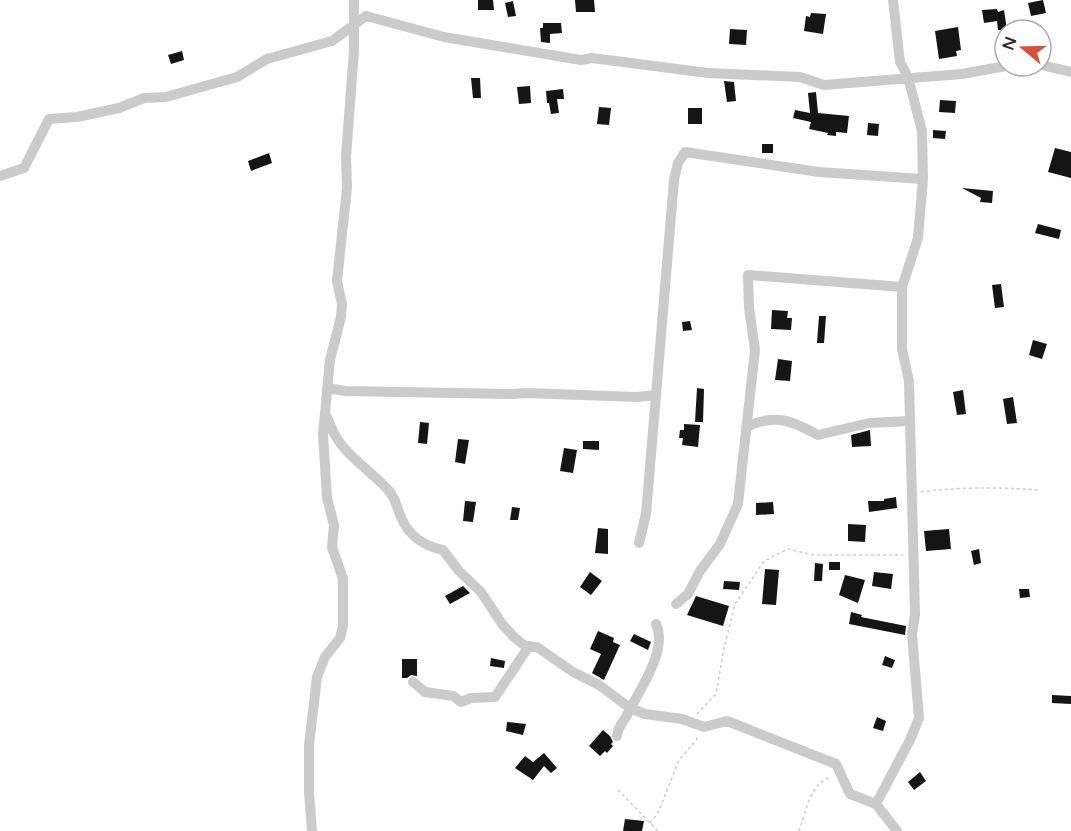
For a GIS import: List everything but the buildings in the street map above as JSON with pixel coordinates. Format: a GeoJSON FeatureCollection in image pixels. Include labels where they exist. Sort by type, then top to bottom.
{"type":"FeatureCollection","features":[{"type":"Feature","properties":{"kind":"street"},"geometry":{"type":"LineString","coordinates":[[312,831],[309,745],[317,677],[325,657],[337,644],[342,634],[344,600],[343,579],[332,547],[334,525],[329,511],[323,448],[330,360],[342,304],[337,281],[347,188],[346,156],[354,0]]}},
{"type":"Feature","properties":{"kind":"street"},"geometry":{"type":"LineString","coordinates":[[876,804],[920,718],[912,634],[915,615],[909,381],[902,349],[902,287],[918,238],[923,179],[922,131],[908,77],[900,62],[893,0]]}},
{"type":"Feature","properties":{"kind":"street"},"geometry":{"type":"LineString","coordinates":[[0,176],[24,168],[50,119],[98,113],[144,98],[166,97],[237,77],[267,58],[332,41],[366,16],[444,37],[581,60],[592,58],[708,73],[800,76],[824,85],[962,74],[993,68]]}},
{"type":"Feature","properties":{"kind":"street"},"geometry":{"type":"LineString","coordinates":[[1053,68],[1071,72]]}},
{"type":"Feature","properties":{"kind":"street"},"geometry":{"type":"LineString","coordinates":[[639,543],[645,514],[674,180],[678,163],[685,152],[819,172],[923,179]]}},
{"type":"Feature","properties":{"kind":"street"},"geometry":{"type":"LineString","coordinates":[[676,604],[688,594],[700,571],[720,544],[738,504],[755,350],[748,308],[748,275],[902,287]]}},
{"type":"Feature","properties":{"kind":"street"},"geometry":{"type":"LineString","coordinates":[[327,388],[345,391],[637,397],[656,395]]}},
{"type":"Feature","properties":{"kind":"street"},"geometry":{"type":"LineString","coordinates":[[326,414],[335,435],[389,491],[399,505],[401,517],[412,534],[428,547],[443,550],[459,571],[482,591],[508,631],[525,646],[537,647],[573,672],[599,685],[630,708],[645,714],[682,719],[704,727],[727,721],[836,764],[850,794],[876,804],[897,831]]}},
{"type":"Feature","properties":{"kind":"street"},"geometry":{"type":"LineString","coordinates":[[746,427],[757,422],[785,421],[799,424],[818,435],[869,423],[910,422]]}},
{"type":"Feature","properties":{"kind":"street"},"geometry":{"type":"LineString","coordinates":[[617,736],[618,728],[656,656],[660,634],[656,624]]}},
{"type":"Feature","properties":{"kind":"street"},"geometry":{"type":"LineString","coordinates":[[413,682],[425,692],[453,696],[461,702],[471,698],[495,697],[529,646]]}},
{"type":"Feature","properties":{"kind":"path"},"geometry":{"type":"LineString","coordinates":[[912,494],[944,489],[1038,490]]}},
{"type":"Feature","properties":{"kind":"path"},"geometry":{"type":"LineString","coordinates":[[650,823],[658,813],[679,760],[697,739],[696,715],[716,694],[735,604],[764,561],[788,549],[813,555],[913,555]]}},
{"type":"Feature","properties":{"kind":"path"},"geometry":{"type":"LineString","coordinates":[[799,831],[815,787],[826,778],[842,777]]}},
{"type":"Feature","properties":{"kind":"path"},"geometry":{"type":"LineString","coordinates":[[618,789],[658,831]]}}]}
